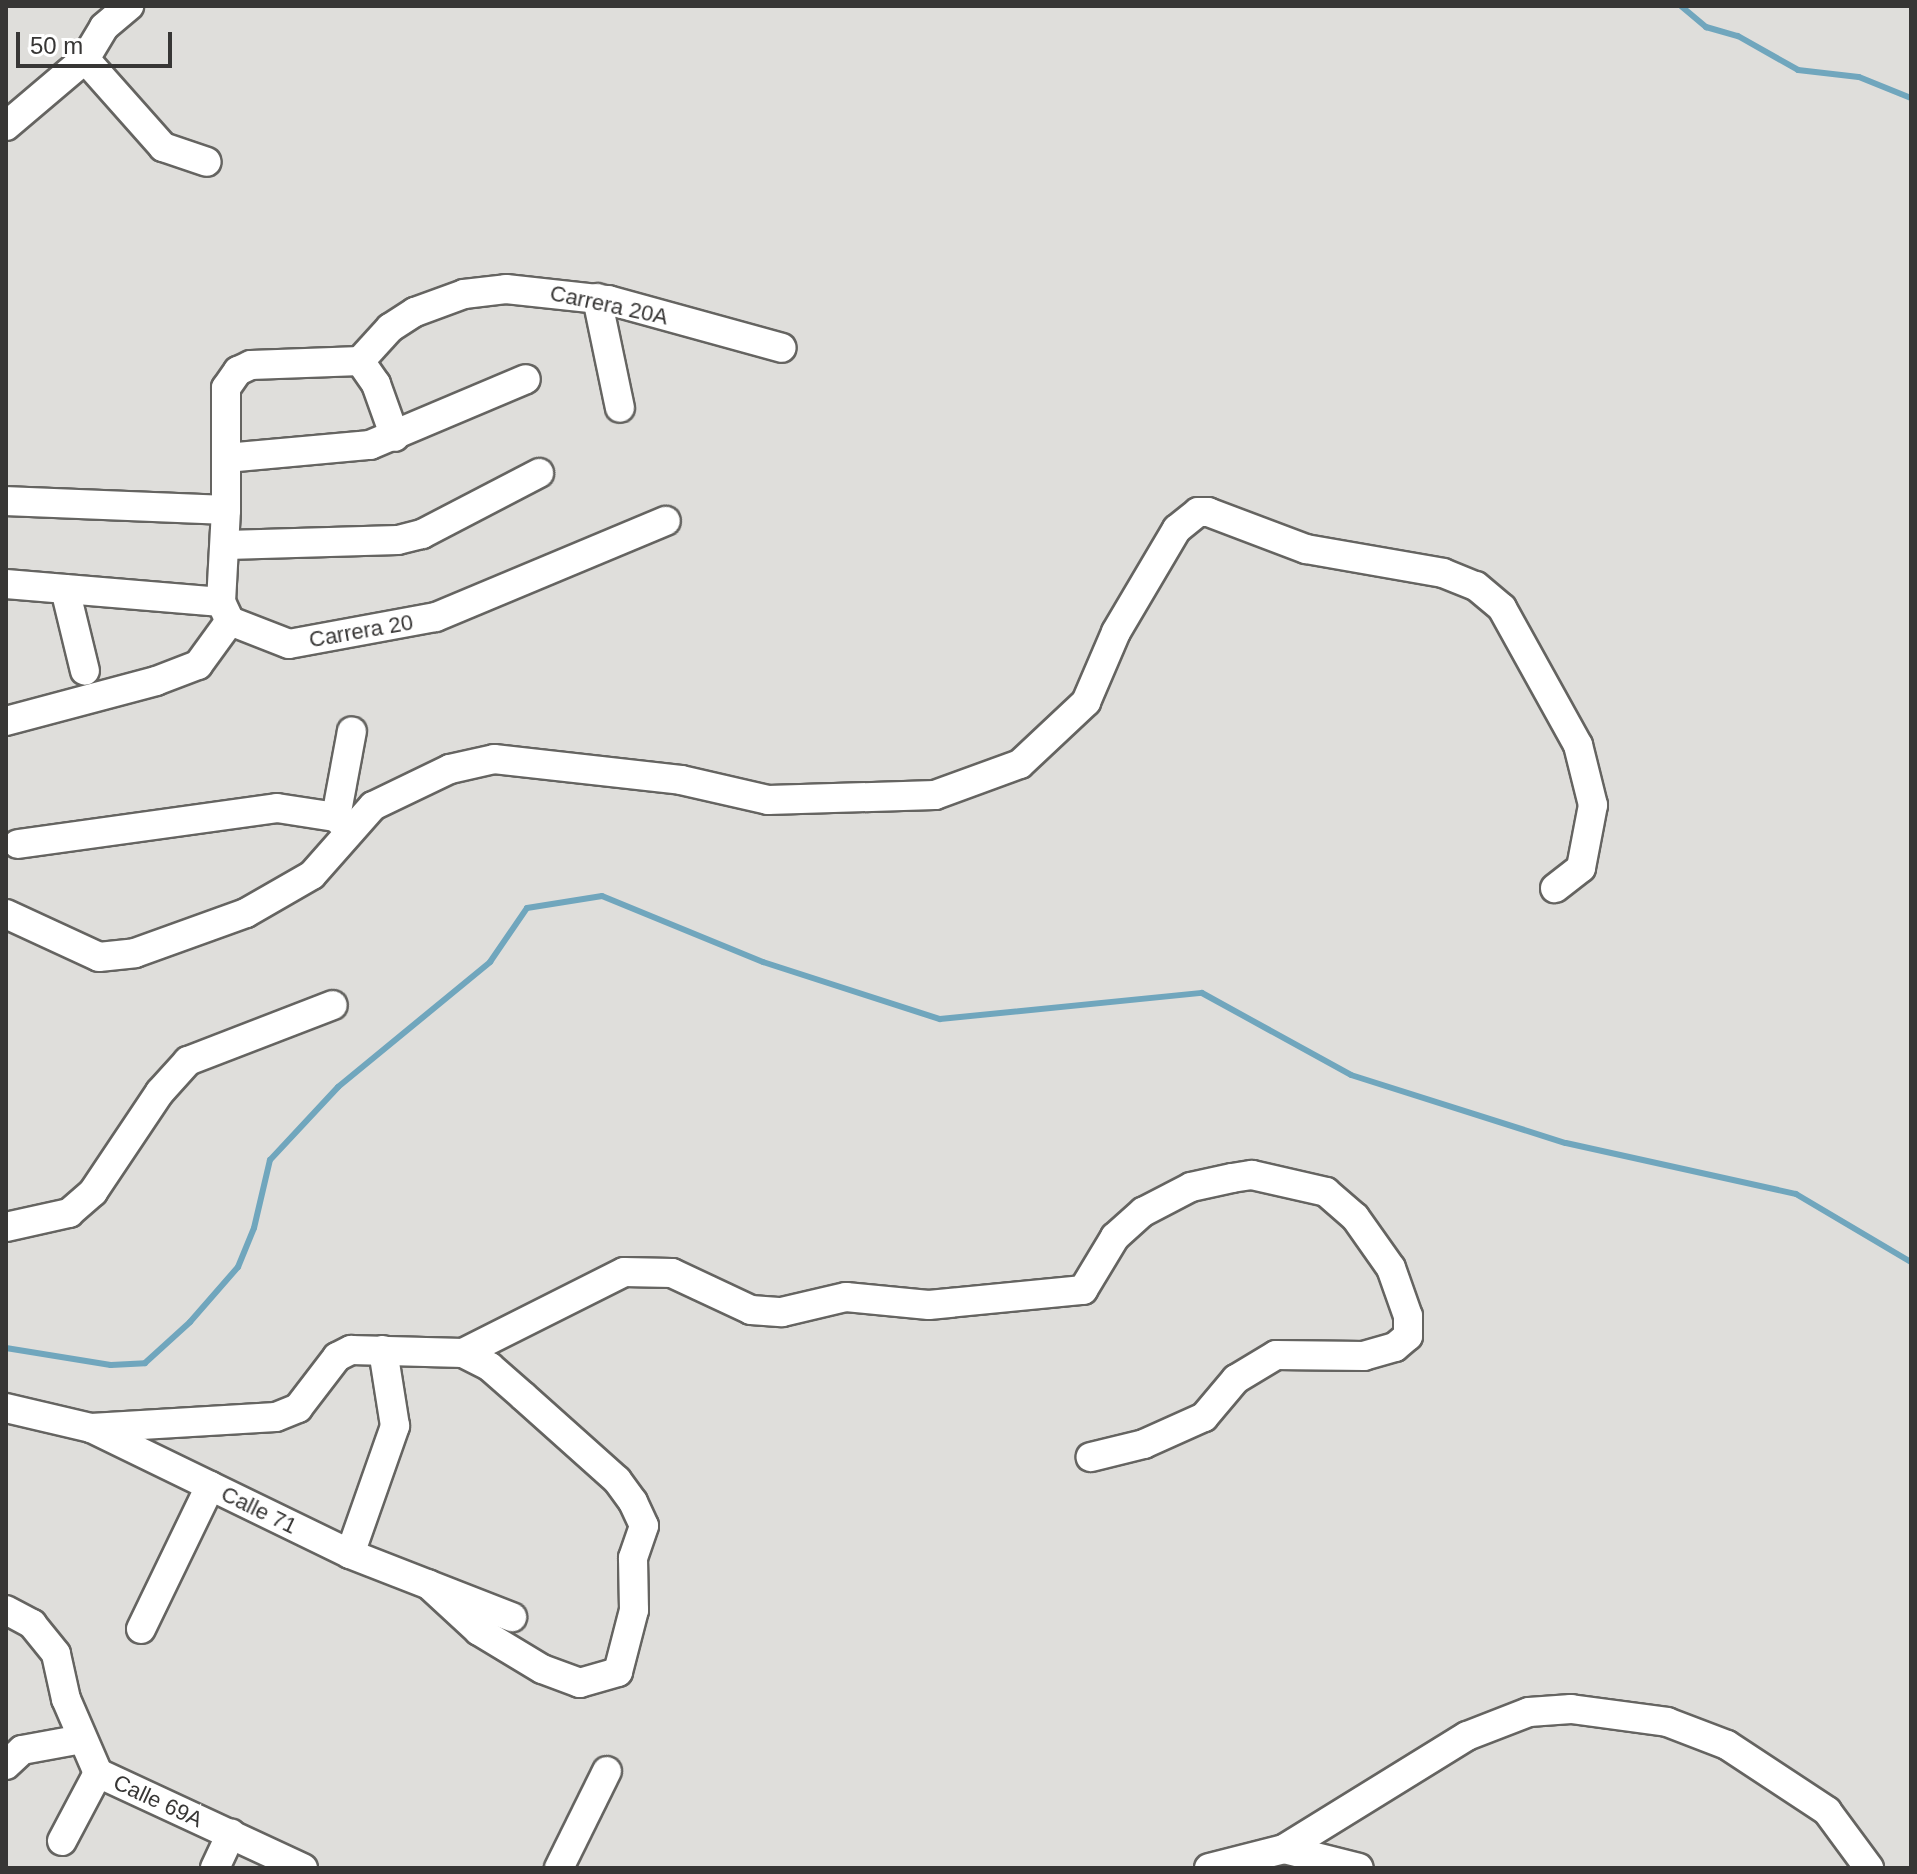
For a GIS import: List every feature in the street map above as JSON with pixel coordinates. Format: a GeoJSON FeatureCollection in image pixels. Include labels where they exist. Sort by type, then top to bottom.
{"type":"FeatureCollection","features":[{"type":"Feature","properties":{"kind":"street"},"geometry":{"type":"LineString","coordinates":[[6,126],[85,59],[95,16],[129,6]]}},
{"type":"Feature","properties":{"kind":"street"},"geometry":{"type":"LineString","coordinates":[[85,59],[163,147],[207,162]]}},
{"type":"Feature","properties":{"kind":"street","name":"Carrera 20A"},"geometry":{"type":"LineString","coordinates":[[360,361],[390,328],[415,312],[464,294],[506,289],[597,298],[782,348]]}},
{"type":"Feature","properties":{"kind":"street"},"geometry":{"type":"LineString","coordinates":[[597,298],[620,408]]}},
{"type":"Feature","properties":{"kind":"street"},"geometry":{"type":"LineString","coordinates":[[6,721],[156,681],[198,665],[226,611],[226,388],[238,371],[251,365],[360,361],[376,384],[395,437]]}},
{"type":"Feature","properties":{"kind":"street"},"geometry":{"type":"LineString","coordinates":[[226,458],[343,451],[395,437],[526,379]]}},
{"type":"Feature","properties":{"kind":"street"},"geometry":{"type":"LineString","coordinates":[[227,545],[398,540],[422,534],[539,473]]}},
{"type":"Feature","properties":{"kind":"street"},"geometry":{"type":"LineString","coordinates":[[6,501],[226,510]]}},
{"type":"Feature","properties":{"kind":"street"},"geometry":{"type":"LineString","coordinates":[[18,844],[277,808],[342,823],[450,769],[494,759],[681,780],[768,800],[935,795],[1020,764],[1086,702],[1116,632],[1177,529],[1198,512],[1208,512],[1306,549],[1443,573],[1476,586],[1502,608],[1578,745],[1593,805],[1581,868],[1555,888]]}},
{"type":"Feature","properties":{"kind":"street","name":"Carrera 20"},"geometry":{"type":"LineString","coordinates":[[6,584],[226,611],[289,644],[436,617],[666,521]]}},
{"type":"Feature","properties":{"kind":"street"},"geometry":{"type":"LineString","coordinates":[[65,589],[85,671]]}},
{"type":"Feature","properties":{"kind":"street"},"geometry":{"type":"LineString","coordinates":[[6,914],[99,957],[135,953],[246,913],[312,875],[342,823],[352,731]]}},
{"type":"Feature","properties":{"kind":"street"},"geometry":{"type":"LineString","coordinates":[[6,1227],[69,1213],[93,1192],[160,1092],[188,1061],[333,1005]]}},
{"type":"Feature","properties":{"kind":"street"},"geometry":{"type":"LineString","coordinates":[[91,1428],[276,1417],[298,1408],[337,1357],[351,1350],[463,1353],[624,1272],[672,1273],[751,1310],[782,1312],[846,1297],[929,1305],[1083,1290],[1115,1237],[1143,1212],[1191,1187],[1232,1178],[1252,1175],[1326,1192],[1355,1217],[1391,1268],[1408,1316],[1408,1336],[1395,1347],[1364,1356],[1276,1355],[1236,1379],[1204,1417],[1144,1444],[1091,1457]]}},
{"type":"Feature","properties":{"kind":"street"},"geometry":{"type":"LineString","coordinates":[[350,1554],[395,1426],[383,1350]]}},
{"type":"Feature","properties":{"kind":"street"},"geometry":{"type":"LineString","coordinates":[[428,1584],[479,1631],[542,1669],[580,1683],[618,1672],[632,1622],[633,1558],[644,1526],[633,1502],[617,1480],[512,1387],[463,1353]]}},
{"type":"Feature","properties":{"kind":"street","name":"Calle 71"},"geometry":{"type":"LineString","coordinates":[[6,1408],[91,1428],[350,1554],[512,1617]]}},
{"type":"Feature","properties":{"kind":"street"},"geometry":{"type":"LineString","coordinates":[[141,1629],[210,1486]]}},
{"type":"Feature","properties":{"kind":"street","name":"Calle 69A"},"geometry":{"type":"LineString","coordinates":[[6,1610],[32,1624],[48,1641],[82,1739],[98,1773],[303,1868]]}},
{"type":"Feature","properties":{"kind":"street"},"geometry":{"type":"LineString","coordinates":[[1209,1868],[1284,1849],[1467,1736],[1529,1712],[1571,1709],[1667,1722],[1727,1745],[1827,1811],[1869,1868]]}},
{"type":"Feature","properties":{"kind":"street"},"geometry":{"type":"LineString","coordinates":[[6,1765],[22,1750],[82,1739]]}},
{"type":"Feature","properties":{"kind":"street"},"geometry":{"type":"LineString","coordinates":[[559,1868],[607,1771]]}},
{"type":"Feature","properties":{"kind":"street"},"geometry":{"type":"LineString","coordinates":[[62,1841],[98,1773]]}},
{"type":"Feature","properties":{"kind":"street"},"geometry":{"type":"LineString","coordinates":[[215,1868],[231,1834]]}},
{"type":"Feature","properties":{"kind":"street"},"geometry":{"type":"LineString","coordinates":[[1284,1849],[1359,1868]]}},
{"type":"Feature","properties":{"kind":"waterway"},"geometry":{"type":"LineString","coordinates":[[1681,6],[1706,27],[1738,36],[1798,70],[1859,77],[1911,98]]}},
{"type":"Feature","properties":{"kind":"waterway"},"geometry":{"type":"LineString","coordinates":[[6,1348],[111,1365],[145,1363],[190,1322],[238,1267],[254,1228],[270,1160],[338,1087],[490,962],[527,908],[602,896],[763,962],[940,1019],[1202,993],[1351,1075],[1566,1143],[1796,1194],[1911,1262]]}}]}
